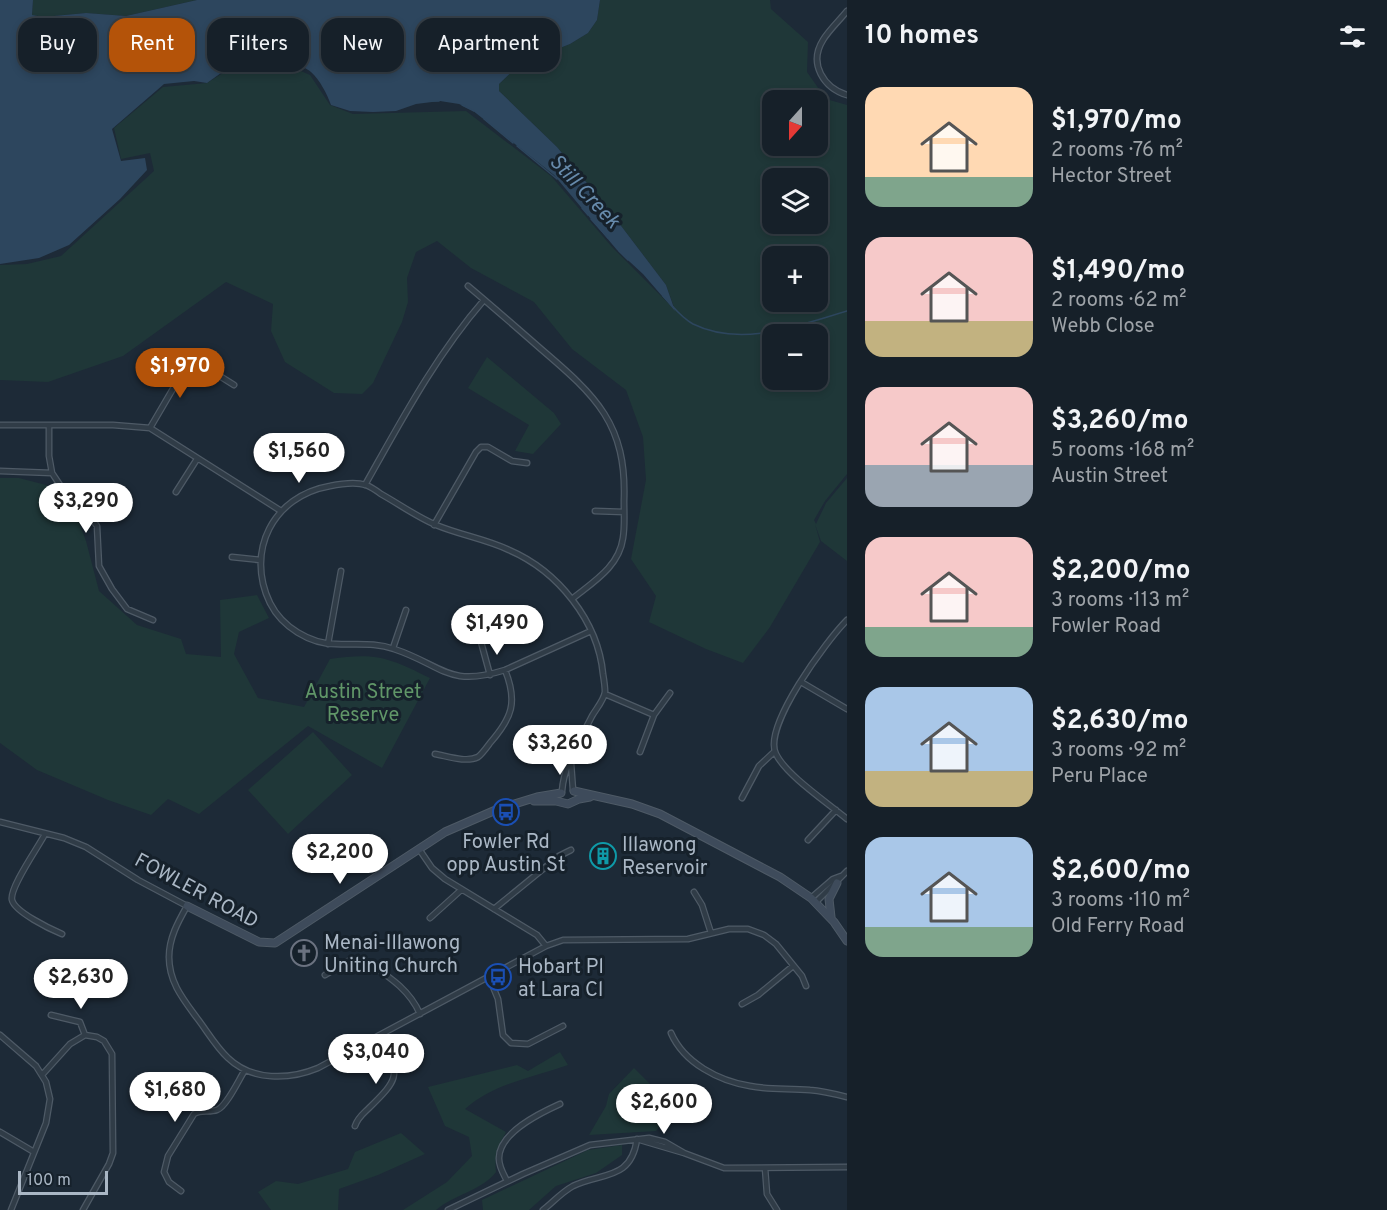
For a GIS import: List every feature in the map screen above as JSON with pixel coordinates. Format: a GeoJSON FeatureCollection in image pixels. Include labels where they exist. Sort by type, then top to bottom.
{"type":"FeatureCollection","features":[{"type":"Feature","properties":{"kind":"street"},"geometry":{"type":"LineString","coordinates":[[847,11],[822,41],[818,53],[818,66],[828,86],[847,95]]}},
{"type":"Feature","properties":{"kind":"street"},"geometry":{"type":"LineString","coordinates":[[468,286],[591,394],[613,428],[621,450],[625,481],[624,512],[623,538],[617,558],[608,570],[572,599]]}},
{"type":"Feature","properties":{"kind":"street"},"geometry":{"type":"LineString","coordinates":[[365,485],[440,357],[461,326],[484,300]]}},
{"type":"Feature","properties":{"kind":"street"},"geometry":{"type":"LineString","coordinates":[[150,428],[192,358],[234,385]]}},
{"type":"Feature","properties":{"kind":"street"},"geometry":{"type":"LineString","coordinates":[[49,424],[49,456],[52,473],[62,488],[85,510],[96,526],[99,566],[127,609],[153,620]]}},
{"type":"Feature","properties":{"kind":"street"},"geometry":{"type":"LineString","coordinates":[[0,425],[112,425],[150,428],[281,511]]}},
{"type":"Feature","properties":{"kind":"street"},"geometry":{"type":"LineString","coordinates":[[434,525],[481,447],[488,447],[512,460],[527,463]]}},
{"type":"Feature","properties":{"kind":"street"},"geometry":{"type":"LineString","coordinates":[[177,492],[197,459]]}},
{"type":"Feature","properties":{"kind":"street"},"geometry":{"type":"LineString","coordinates":[[0,471],[52,473]]}},
{"type":"Feature","properties":{"kind":"street"},"geometry":{"type":"LineString","coordinates":[[591,631],[505,670],[475,678],[450,675],[393,648],[361,643],[328,644],[305,637],[293,629],[273,608],[264,584],[260,560],[266,535],[281,511],[310,491],[336,485],[365,485],[434,525],[519,554],[552,577],[572,599],[591,631],[602,662],[605,694],[575,748],[565,775],[561,798],[564,803],[595,797]]}},
{"type":"Feature","properties":{"kind":"street"},"geometry":{"type":"LineString","coordinates":[[595,511],[624,512]]}},
{"type":"Feature","properties":{"kind":"street"},"geometry":{"type":"LineString","coordinates":[[232,557],[260,560]]}},
{"type":"Feature","properties":{"kind":"street"},"geometry":{"type":"LineString","coordinates":[[328,644],[340,571]]}},
{"type":"Feature","properties":{"kind":"street"},"geometry":{"type":"LineString","coordinates":[[393,648],[406,610]]}},
{"type":"Feature","properties":{"kind":"street"},"geometry":{"type":"LineString","coordinates":[[847,620],[812,663],[780,718],[774,736],[774,752],[783,765],[847,819]]}},
{"type":"Feature","properties":{"kind":"street"},"geometry":{"type":"LineString","coordinates":[[482,642],[490,675]]}},
{"type":"Feature","properties":{"kind":"street"},"geometry":{"type":"LineString","coordinates":[[435,754],[467,759],[478,757],[504,727],[513,706],[512,687],[505,670]]}},
{"type":"Feature","properties":{"kind":"street"},"geometry":{"type":"LineString","coordinates":[[801,682],[847,709]]}},
{"type":"Feature","properties":{"kind":"street"},"geometry":{"type":"LineString","coordinates":[[640,752],[654,716],[670,693]]}},
{"type":"Feature","properties":{"kind":"street"},"geometry":{"type":"LineString","coordinates":[[605,694],[654,716]]}},
{"type":"Feature","properties":{"kind":"street"},"geometry":{"type":"LineString","coordinates":[[742,798],[759,766],[774,752]]}},
{"type":"Feature","properties":{"kind":"street"},"geometry":{"type":"LineString","coordinates":[[571,760],[573,790],[576,796],[573,802]]}},
{"type":"Feature","properties":{"kind":"street"},"geometry":{"type":"LineString","coordinates":[[562,792],[567,788],[595,797],[643,807],[677,821],[780,877],[813,901],[834,922],[847,941]]}},
{"type":"Feature","properties":{"kind":"street","name":"FOWLER ROAD"},"geometry":{"type":"LineString","coordinates":[[0,822],[86,847],[143,883],[187,906],[256,941],[272,944],[445,832],[468,820],[498,809],[562,792]]}},
{"type":"Feature","properties":{"kind":"street","name":"FOWLER ROAD"},"geometry":{"type":"LineString","coordinates":[[529,800],[564,803]]}},
{"type":"Feature","properties":{"kind":"street"},"geometry":{"type":"LineString","coordinates":[[808,840],[836,810]]}},
{"type":"Feature","properties":{"kind":"street"},"geometry":{"type":"LineString","coordinates":[[45,834],[13,889],[12,901],[16,908],[62,934]]}},
{"type":"Feature","properties":{"kind":"street"},"geometry":{"type":"LineString","coordinates":[[419,849],[436,873],[537,935],[546,946]]}},
{"type":"Feature","properties":{"kind":"street"},"geometry":{"type":"LineString","coordinates":[[494,909],[559,856],[571,850]]}},
{"type":"Feature","properties":{"kind":"street"},"geometry":{"type":"LineString","coordinates":[[813,901],[847,871]]}},
{"type":"Feature","properties":{"kind":"street"},"geometry":{"type":"LineString","coordinates":[[834,922],[829,902],[839,880]]}},
{"type":"Feature","properties":{"kind":"street"},"geometry":{"type":"LineString","coordinates":[[430,918],[461,890]]}},
{"type":"Feature","properties":{"kind":"street"},"geometry":{"type":"LineString","coordinates":[[694,892],[702,905],[711,933]]}},
{"type":"Feature","properties":{"kind":"street"},"geometry":{"type":"LineString","coordinates":[[187,906],[175,928],[170,944],[169,963],[172,979],[183,1000],[223,1053],[245,1070],[268,1076],[296,1075],[318,1068],[546,946],[570,939],[688,939],[735,928],[759,933],[776,944],[802,976],[806,986]]}},
{"type":"Feature","properties":{"kind":"street"},"geometry":{"type":"LineString","coordinates":[[325,975],[350,960],[363,959],[406,991],[415,1002],[420,1014]]}},
{"type":"Feature","properties":{"kind":"street"},"geometry":{"type":"LineString","coordinates":[[742,1004],[758,995],[793,966]]}},
{"type":"Feature","properties":{"kind":"street"},"geometry":{"type":"LineString","coordinates":[[489,977],[498,999],[503,1035],[511,1043],[528,1044],[563,1026]]}},
{"type":"Feature","properties":{"kind":"street"},"geometry":{"type":"LineString","coordinates":[[51,1015],[80,1022],[85,1035]]}},
{"type":"Feature","properties":{"kind":"street"},"geometry":{"type":"LineString","coordinates":[[671,1033],[684,1053],[712,1073],[726,1079],[749,1086],[814,1090],[847,1097]]}},
{"type":"Feature","properties":{"kind":"street"},"geometry":{"type":"LineString","coordinates":[[356,1126],[357,1119],[387,1091],[394,1079],[395,1069],[382,1034]]}},
{"type":"Feature","properties":{"kind":"street"},"geometry":{"type":"LineString","coordinates":[[0,1035],[30,1060],[42,1074],[49,1093],[50,1107],[46,1123],[11,1210]]}},
{"type":"Feature","properties":{"kind":"street"},"geometry":{"type":"LineString","coordinates":[[42,1074],[70,1044],[85,1035],[95,1036],[104,1041],[112,1054],[114,1146],[109,1164],[83,1210]]}},
{"type":"Feature","properties":{"kind":"street"},"geometry":{"type":"LineString","coordinates":[[181,1191],[169,1182],[164,1172],[168,1156],[194,1114],[200,1111],[216,1110],[223,1106],[245,1070]]}},
{"type":"Feature","properties":{"kind":"street"},"geometry":{"type":"LineString","coordinates":[[507,1181],[498,1160],[500,1151],[510,1135],[529,1119],[560,1104]]}},
{"type":"Feature","properties":{"kind":"street"},"geometry":{"type":"LineString","coordinates":[[0,1132],[34,1152]]}},
{"type":"Feature","properties":{"kind":"street"},"geometry":{"type":"LineString","coordinates":[[543,1210],[570,1188],[607,1176],[621,1168],[633,1157],[637,1139]]}},
{"type":"Feature","properties":{"kind":"street"},"geometry":{"type":"LineString","coordinates":[[448,1210],[507,1181],[590,1145],[637,1139],[659,1140],[718,1167],[847,1167]]}},
{"type":"Feature","properties":{"kind":"street"},"geometry":{"type":"LineString","coordinates":[[765,1168],[766,1189],[777,1210]]}},
{"type":"Feature","properties":{"kind":"green space"},"geometry":{"type":"Polygon","coordinates":[[[33,0],[197,0],[126,16],[86,13],[43,17],[32,15],[33,0]]]}},
{"type":"Feature","properties":{"kind":"green space"},"geometry":{"type":"Polygon","coordinates":[[[600,0],[770,0],[771,9],[808,42],[807,72],[820,90],[762,90],[762,156],[828,156],[828,100],[847,105],[847,474],[825,501],[814,520],[816,524],[826,503],[847,478],[847,561],[821,541],[815,524],[820,542],[770,627],[743,663],[706,649],[649,622],[656,596],[631,559],[646,480],[643,437],[626,390],[572,349],[534,302],[471,268],[437,241],[416,252],[407,278],[408,302],[402,322],[373,383],[362,394],[334,393],[285,362],[271,331],[273,304],[226,282],[123,356],[48,382],[0,380],[0,265],[27,264],[61,256],[154,171],[150,153],[121,159],[114,128],[163,87],[207,83],[225,72],[303,72],[310,75],[330,105],[353,114],[466,111],[551,176],[612,247],[675,310],[666,285],[606,206],[557,147],[499,91],[499,84],[512,72],[560,72],[560,48],[588,33],[597,20],[600,0]]]}},
{"type":"Feature","properties":{"kind":"green space"},"geometry":{"type":"Polygon","coordinates":[[[487,357],[554,413],[561,424],[533,454],[515,451],[529,425],[468,388],[487,357]]]}},
{"type":"Feature","properties":{"kind":"green space","name":"Austin Street Reserve"},"geometry":{"type":"Polygon","coordinates":[[[0,478],[19,478],[46,485],[76,514],[86,541],[99,591],[137,625],[181,639],[186,654],[221,657],[220,600],[257,595],[269,618],[239,632],[234,654],[258,698],[304,707],[330,659],[346,657],[382,658],[430,678],[382,768],[308,726],[199,814],[168,799],[151,815],[108,800],[37,770],[0,743],[0,478]]]}},
{"type":"Feature","properties":{"kind":"green space"},"geometry":{"type":"Polygon","coordinates":[[[313,732],[352,775],[288,834],[248,790],[313,732]]]}},
{"type":"Feature","properties":{"kind":"green space"},"geometry":{"type":"Polygon","coordinates":[[[560,1052],[568,1065],[501,1087],[476,1100],[465,1109],[506,1132],[497,1151],[496,1172],[483,1184],[436,1210],[403,1210],[447,1182],[472,1156],[469,1137],[445,1126],[428,1087],[517,1065],[528,1071],[560,1052]]]}},
{"type":"Feature","properties":{"kind":"green space"},"geometry":{"type":"Polygon","coordinates":[[[634,1068],[660,1094],[686,1100],[672,1110],[656,1131],[589,1135],[606,1106],[609,1094],[634,1068]]]}},
{"type":"Feature","properties":{"kind":"green space"},"geometry":{"type":"Polygon","coordinates":[[[401,1133],[425,1154],[339,1189],[338,1210],[271,1210],[258,1192],[276,1181],[298,1184],[348,1169],[355,1152],[401,1133]]]}},
{"type":"Feature","properties":{"kind":"green space"},"geometry":{"type":"Polygon","coordinates":[[[622,1145],[622,1155],[596,1173],[556,1186],[529,1210],[483,1210],[482,1200],[588,1150],[622,1145]]]}},
{"type":"Feature","properties":{"kind":"water"},"geometry":{"type":"Polygon","coordinates":[[[0,0],[33,0],[32,15],[43,17],[86,13],[126,16],[197,0],[600,0],[597,20],[588,33],[560,48],[560,18],[416,18],[416,72],[512,72],[499,84],[499,91],[557,147],[606,206],[666,285],[675,311],[643,274],[617,250],[554,175],[472,110],[459,104],[440,101],[416,104],[396,111],[373,112],[350,111],[331,105],[323,87],[309,71],[309,18],[207,18],[207,72],[222,72],[207,83],[194,81],[164,84],[112,129],[121,161],[145,158],[147,170],[120,199],[69,245],[39,258],[0,264],[0,0]]]}},
{"type":"Feature","properties":{"kind":"waterway","name":"Still Creek"},"geometry":{"type":"LineString","coordinates":[[429,101],[439,101]]}},
{"type":"Feature","properties":{"kind":"waterway","name":"Still Creek"},"geometry":{"type":"LineString","coordinates":[[462,105],[474,111]]}},
{"type":"Feature","properties":{"kind":"waterway","name":"Still Creek"},"geometry":{"type":"LineString","coordinates":[[484,119],[513,143]]}},
{"type":"Feature","properties":{"kind":"waterway","name":"Still Creek"},"geometry":{"type":"LineString","coordinates":[[517,146],[557,179]]}},
{"type":"Feature","properties":{"kind":"waterway","name":"Still Creek"},"geometry":{"type":"LineString","coordinates":[[582,208],[588,215]]}},
{"type":"Feature","properties":{"kind":"waterway","name":"Still Creek"},"geometry":{"type":"LineString","coordinates":[[591,219],[608,238]]}},
{"type":"Feature","properties":{"kind":"waterway","name":"Still Creek"},"geometry":{"type":"LineString","coordinates":[[619,251],[628,260]]}},
{"type":"Feature","properties":{"kind":"waterway","name":"Still Creek"},"geometry":{"type":"LineString","coordinates":[[663,296],[680,315],[693,324],[712,331],[731,334],[770,332],[847,311]]}},
{"type":"Feature","properties":{"kind":"place","name":"Fowler Rd opp Austin St"},"geometry":{"type":"Point","coordinates":[506,812]}},
{"type":"Feature","properties":{"kind":"place","name":"Illawong Reservoir"},"geometry":{"type":"Point","coordinates":[603,856]}},
{"type":"Feature","properties":{"kind":"place","name":"Menai-Illawong Uniting Church"},"geometry":{"type":"Point","coordinates":[304,953]}},
{"type":"Feature","properties":{"kind":"place","name":"Hobart Pl at Lara Cl"},"geometry":{"type":"Point","coordinates":[498,977]}}]}
